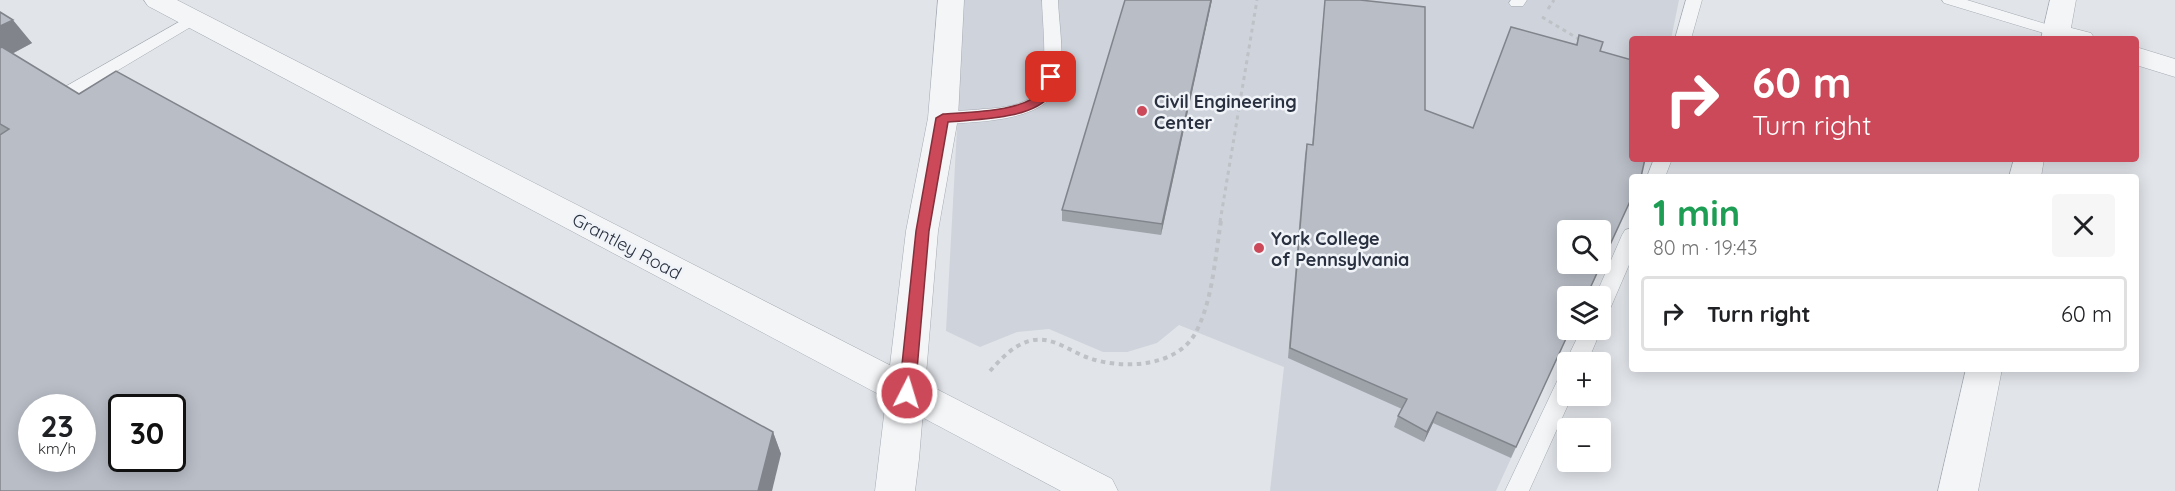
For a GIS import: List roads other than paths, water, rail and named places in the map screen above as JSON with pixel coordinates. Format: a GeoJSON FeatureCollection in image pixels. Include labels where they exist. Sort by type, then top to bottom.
{"type":"FeatureCollection","features":[{"type":"Feature","properties":{"kind":"street","name":"Grantley Road"},"geometry":{"type":"LineString","coordinates":[[157,0],[1098,491]]}},
{"type":"Feature","properties":{"kind":"street"},"geometry":{"type":"LineString","coordinates":[[895,491],[907,393],[922,231],[943,118],[951,0]]}},
{"type":"Feature","properties":{"kind":"street"},"geometry":{"type":"LineString","coordinates":[[2063,0],[2064,36]]}},
{"type":"Feature","properties":{"kind":"street"},"geometry":{"type":"LineString","coordinates":[[2139,57],[2175,68]]}},
{"type":"Feature","properties":{"kind":"street"},"geometry":{"type":"LineString","coordinates":[[1958,491],[1983,372]]}},
{"type":"Feature","properties":{"kind":"lane"},"geometry":{"type":"LineString","coordinates":[[943,118],[1000,113],[1023,108],[1047,92],[1051,77],[1050,0]]}},
{"type":"Feature","properties":{"kind":"lane"},"geometry":{"type":"LineString","coordinates":[[1684,36],[1694,0]]}},
{"type":"Feature","properties":{"kind":"lane"},"geometry":{"type":"LineString","coordinates":[[1950,0],[2064,36]]}},
{"type":"Feature","properties":{"kind":"lane"},"geometry":{"type":"LineString","coordinates":[[62,96],[193,20]]}},
{"type":"Feature","properties":{"kind":"lane"},"geometry":{"type":"LineString","coordinates":[[1610,286],[1629,242]]}},
{"type":"Feature","properties":{"kind":"lane"},"geometry":{"type":"LineString","coordinates":[[1517,491],[1557,405]]}},
{"type":"Feature","properties":{"kind":"place","name":"Civil Engineering Center"},"geometry":{"type":"Point","coordinates":[1142,111]}},
{"type":"Feature","properties":{"kind":"place","name":"York College of Pennsylvania"},"geometry":{"type":"Point","coordinates":[1259,248]}}]}
